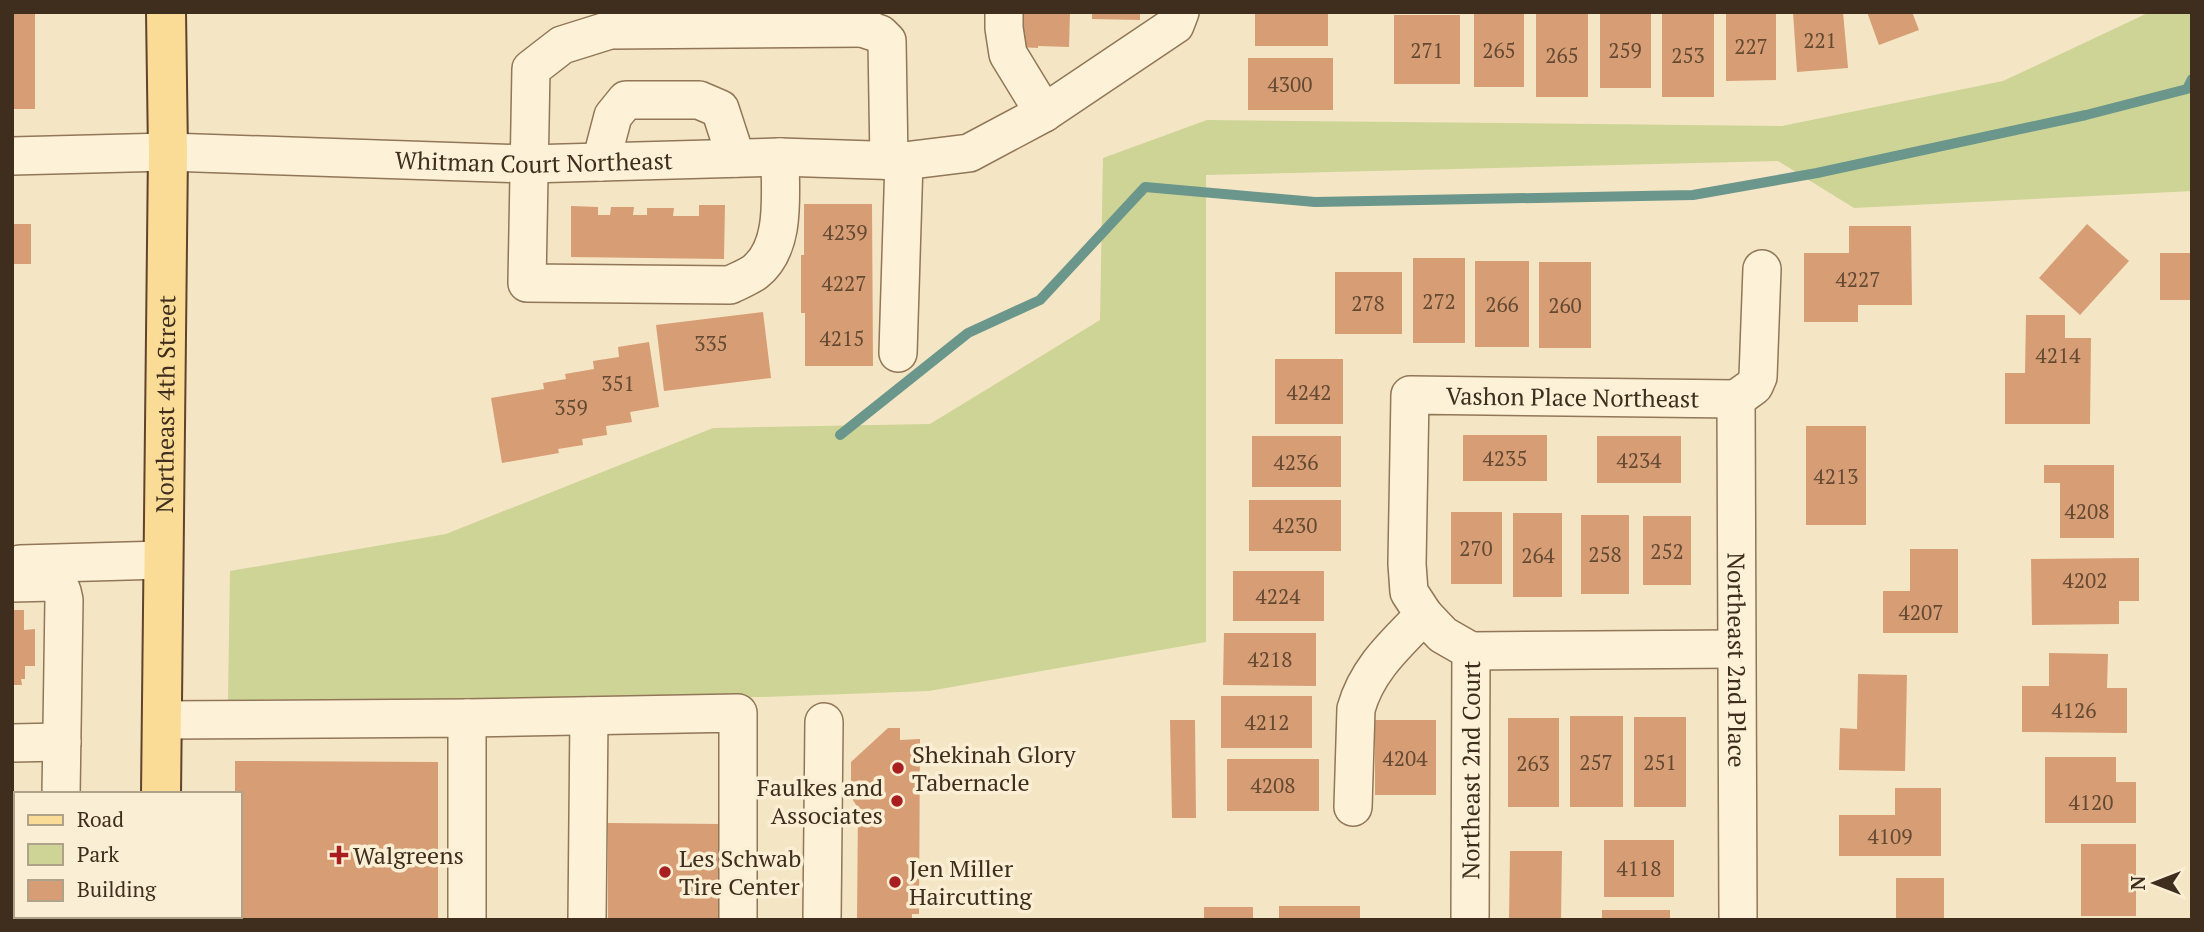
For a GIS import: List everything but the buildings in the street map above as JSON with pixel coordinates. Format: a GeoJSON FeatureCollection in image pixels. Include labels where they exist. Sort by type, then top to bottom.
{"type":"FeatureCollection","features":[{"type":"Feature","properties":{"kind":"main road","name":"Northeast 4th Street"},"geometry":{"type":"LineString","coordinates":[[161,792],[168,152],[166,12]]}},
{"type":"Feature","properties":{"kind":"street"},"geometry":{"type":"LineString","coordinates":[[1004,12],[1008,54],[1044,113]]}},
{"type":"Feature","properties":{"kind":"street","name":"Whitman Court Northeast"},"geometry":{"type":"LineString","coordinates":[[12,156],[168,152],[528,164],[780,157],[897,161],[969,153],[1044,113],[1175,25],[1180,12]]}},
{"type":"Feature","properties":{"kind":"street"},"geometry":{"type":"LineString","coordinates":[[780,157],[776,239],[767,259],[754,272],[730,285],[527,283],[531,69],[562,45],[610,30],[862,20],[887,41],[897,161],[898,353]]}},
{"type":"Feature","properties":{"kind":"street"},"geometry":{"type":"LineString","coordinates":[[601,162],[613,116],[626,100],[699,100],[720,109],[736,158]]}},
{"type":"Feature","properties":{"kind":"street"},"geometry":{"type":"LineString","coordinates":[[1736,399],[1754,386],[1758,377],[1762,268]]}},
{"type":"Feature","properties":{"kind":"street","name":"Vashon Place Northeast"},"geometry":{"type":"LineString","coordinates":[[1410,395],[1736,399]]}},
{"type":"Feature","properties":{"kind":"street","name":"Northeast 2nd Court"},"geometry":{"type":"LineString","coordinates":[[1410,395],[1407,564],[1409,592],[1424,615],[1443,635],[1471,651],[1470,920]]}},
{"type":"Feature","properties":{"kind":"street","name":"Northeast 2nd Place"},"geometry":{"type":"LineString","coordinates":[[1736,399],[1738,920]]}},
{"type":"Feature","properties":{"kind":"street"},"geometry":{"type":"LineString","coordinates":[[12,564],[163,560]]}},
{"type":"Feature","properties":{"kind":"street"},"geometry":{"type":"LineString","coordinates":[[12,583],[53,582],[62,591],[61,792]]}},
{"type":"Feature","properties":{"kind":"street"},"geometry":{"type":"LineString","coordinates":[[1353,807],[1356,709],[1360,695],[1371,672],[1424,615]]}},
{"type":"Feature","properties":{"kind":"street"},"geometry":{"type":"LineString","coordinates":[[1471,651],[1737,649]]}},
{"type":"Feature","properties":{"kind":"street"},"geometry":{"type":"LineString","coordinates":[[162,720],[738,713],[738,920]]}},
{"type":"Feature","properties":{"kind":"street"},"geometry":{"type":"LineString","coordinates":[[587,920],[589,716]]}},
{"type":"Feature","properties":{"kind":"street"},"geometry":{"type":"LineString","coordinates":[[451,920],[459,718]]}},
{"type":"Feature","properties":{"kind":"street"},"geometry":{"type":"LineString","coordinates":[[459,718],[467,920]]}},
{"type":"Feature","properties":{"kind":"street"},"geometry":{"type":"LineString","coordinates":[[822,920],[824,722]]}},
{"type":"Feature","properties":{"kind":"street"},"geometry":{"type":"LineString","coordinates":[[12,743],[62,742]]}},
{"type":"Feature","properties":{"kind":"green space"},"geometry":{"type":"Polygon","coordinates":[[[2150,12],[2192,12],[2192,191],[1854,208],[1778,161],[1206,175],[1206,642],[929,691],[763,697],[228,700],[230,571],[446,534],[713,428],[930,424],[1100,320],[1103,158],[1207,120],[1782,126],[2003,81],[2150,12]]]}},
{"type":"Feature","properties":{"kind":"waterway"},"geometry":{"type":"LineString","coordinates":[[840,435],[968,333],[1040,300],[1145,187],[1315,202],[1693,195],[1817,173],[2086,115],[2187,89],[2192,79]]}},
{"type":"Feature","properties":{"kind":"place","name":"Shekinah Glory Tabernacle"},"geometry":{"type":"Point","coordinates":[898,768]}},
{"type":"Feature","properties":{"kind":"place","name":"Faulkes and Associates"},"geometry":{"type":"Point","coordinates":[897,801]}},
{"type":"Feature","properties":{"kind":"place","name":"Walgreens"},"geometry":{"type":"Point","coordinates":[339,855]}},
{"type":"Feature","properties":{"kind":"place","name":"Les Schwab Tire Center"},"geometry":{"type":"Point","coordinates":[665,872]}},
{"type":"Feature","properties":{"kind":"place","name":"Jen Miller Haircutting"},"geometry":{"type":"Point","coordinates":[895,882]}}]}
